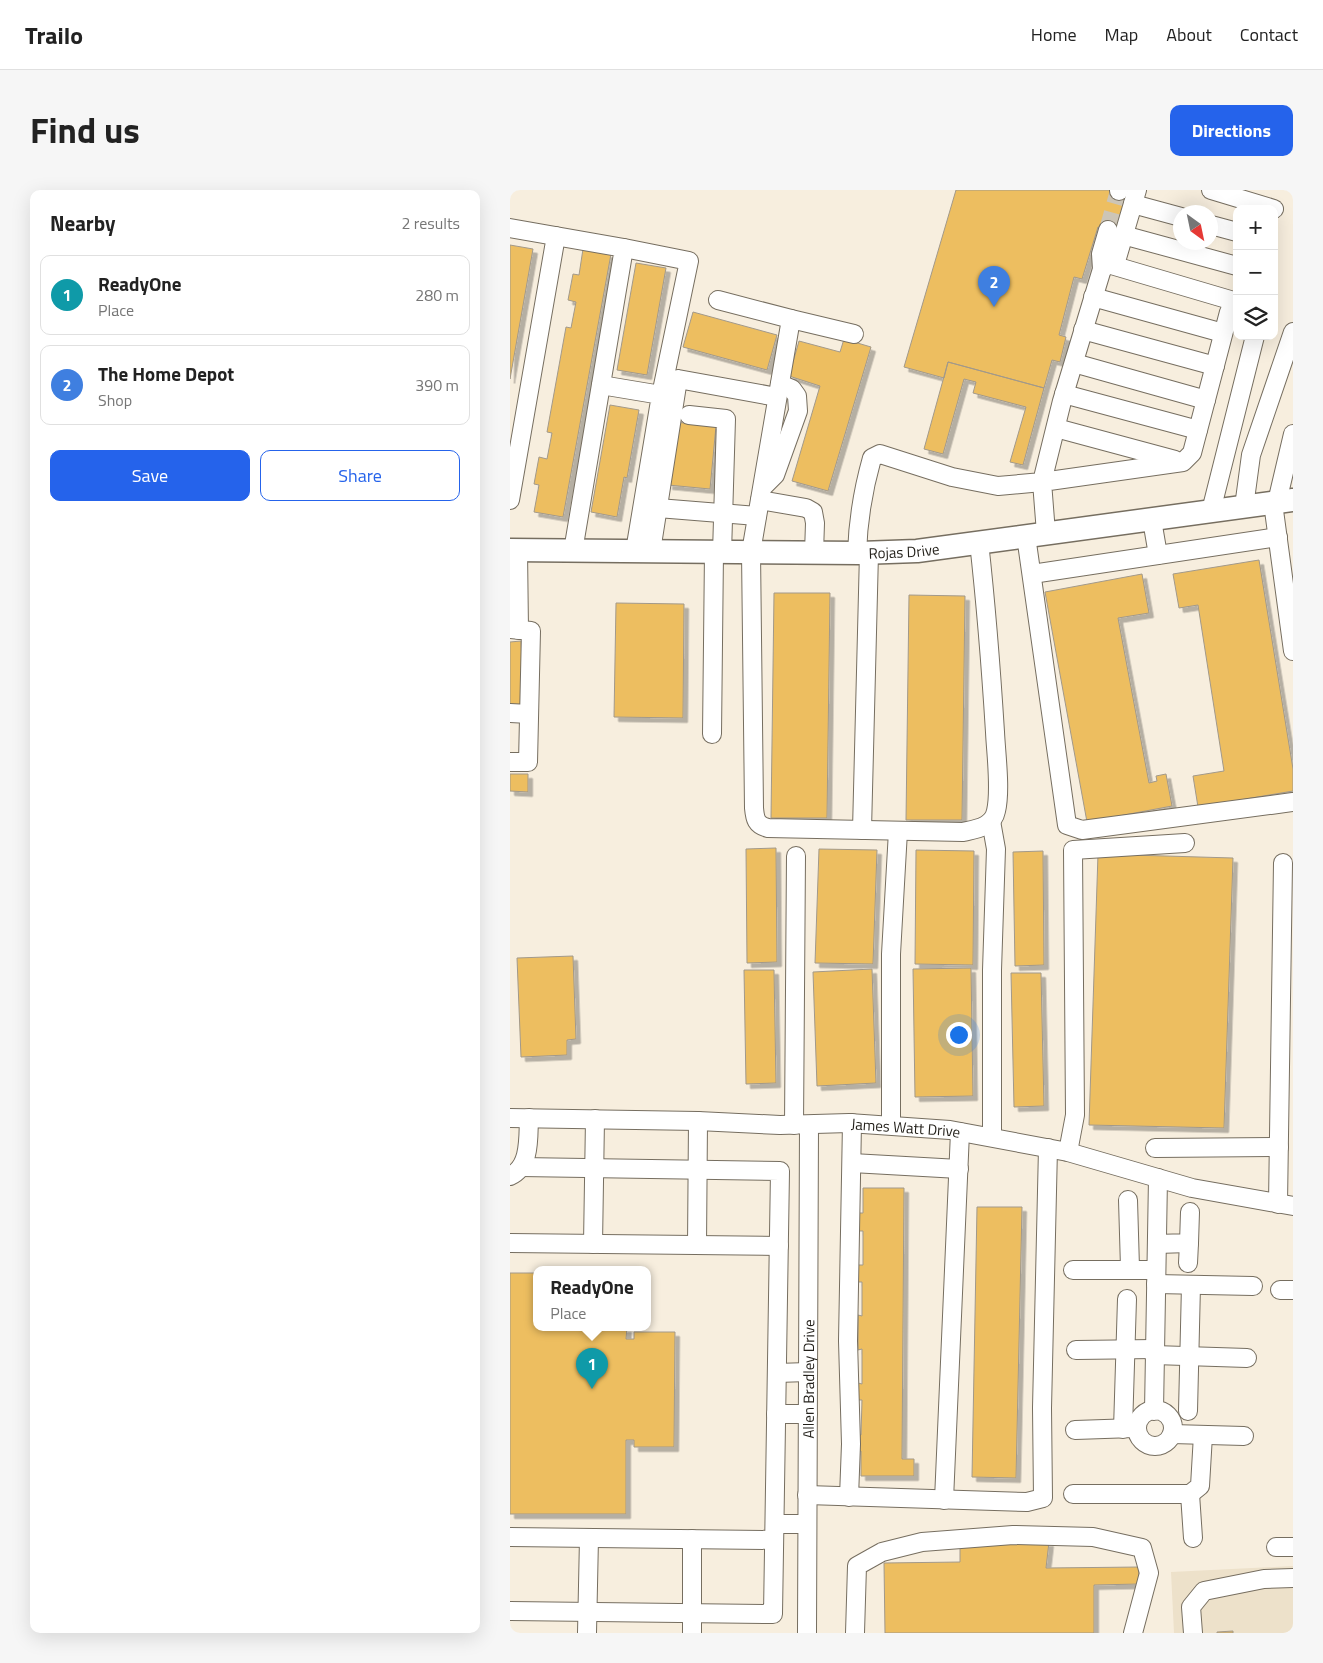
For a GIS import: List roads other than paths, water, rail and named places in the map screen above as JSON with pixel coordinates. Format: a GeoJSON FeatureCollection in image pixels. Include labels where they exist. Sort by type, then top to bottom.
{"type":"FeatureCollection","features":[{"type":"Feature","properties":{"kind":"main road","name":"Rojas Drive"},"geometry":{"type":"LineString","coordinates":[[514,550],[814,553],[917,551],[1281,502]]}},
{"type":"Feature","properties":{"kind":"street"},"geometry":{"type":"LineString","coordinates":[[1211,190],[1261,205]]}},
{"type":"Feature","properties":{"kind":"street"},"geometry":{"type":"LineString","coordinates":[[1173,214],[1135,197],[1116,233],[1101,254],[1105,267],[1093,298],[1064,394],[1042,482],[1032,574],[1067,825],[1082,830],[1293,802]]}},
{"type":"Feature","properties":{"kind":"street"},"geometry":{"type":"LineString","coordinates":[[1218,227],[1233,231]]}},
{"type":"Feature","properties":{"kind":"street"},"geometry":{"type":"LineString","coordinates":[[510,228],[689,261],[661,395],[643,551]]}},
{"type":"Feature","properties":{"kind":"street"},"geometry":{"type":"LineString","coordinates":[[1116,233],[1233,265]]}},
{"type":"Feature","properties":{"kind":"street"},"geometry":{"type":"LineString","coordinates":[[510,500],[556,236]]}},
{"type":"Feature","properties":{"kind":"street"},"geometry":{"type":"LineString","coordinates":[[573,551],[624,248]]}},
{"type":"Feature","properties":{"kind":"street"},"geometry":{"type":"LineString","coordinates":[[1105,267],[1233,303]]}},
{"type":"Feature","properties":{"kind":"street"},"geometry":{"type":"LineString","coordinates":[[1093,298],[1223,333]]}},
{"type":"Feature","properties":{"kind":"street"},"geometry":{"type":"LineString","coordinates":[[718,300],[854,334]]}},
{"type":"Feature","properties":{"kind":"street"},"geometry":{"type":"LineString","coordinates":[[862,830],[863,553],[858,520],[862,490],[872,458],[880,454],[952,477],[998,486],[1042,482],[1183,462],[1192,453],[1223,333],[1229,312],[1233,308]]}},
{"type":"Feature","properties":{"kind":"street"},"geometry":{"type":"LineString","coordinates":[[791,319],[751,552],[756,820],[760,826],[768,828],[963,832],[982,827],[991,821],[996,812],[997,773],[988,620],[979,542]]}},
{"type":"Feature","properties":{"kind":"street"},"geometry":{"type":"LineString","coordinates":[[1083,330],[1215,366]]}},
{"type":"Feature","properties":{"kind":"street"},"geometry":{"type":"LineString","coordinates":[[1244,507],[1250,455],[1293,332]]}},
{"type":"Feature","properties":{"kind":"street"},"geometry":{"type":"LineString","coordinates":[[1211,511],[1254,340]]}},
{"type":"Feature","properties":{"kind":"street"},"geometry":{"type":"LineString","coordinates":[[1074,362],[1206,400]]}},
{"type":"Feature","properties":{"kind":"street"},"geometry":{"type":"LineString","coordinates":[[643,551],[658,508],[678,379],[778,391]]}},
{"type":"Feature","properties":{"kind":"street"},"geometry":{"type":"LineString","coordinates":[[601,385],[661,395]]}},
{"type":"Feature","properties":{"kind":"street"},"geometry":{"type":"LineString","coordinates":[[1064,394],[1198,430]]}},
{"type":"Feature","properties":{"kind":"street"},"geometry":{"type":"LineString","coordinates":[[689,416],[726,419],[723,513],[718,552],[712,734]]}},
{"type":"Feature","properties":{"kind":"street"},"geometry":{"type":"LineString","coordinates":[[1056,428],[1183,462]]}},
{"type":"Feature","properties":{"kind":"street"},"geometry":{"type":"LineString","coordinates":[[1293,434],[1281,502],[1278,537],[1293,651]]}},
{"type":"Feature","properties":{"kind":"street"},"geometry":{"type":"LineString","coordinates":[[658,508],[723,513],[760,501],[806,508],[813,512],[815,523],[814,553]]}},
{"type":"Feature","properties":{"kind":"street"},"geometry":{"type":"LineString","coordinates":[[1152,520],[1158,555]]}},
{"type":"Feature","properties":{"kind":"street"},"geometry":{"type":"LineString","coordinates":[[1032,574],[1278,537]]}},
{"type":"Feature","properties":{"kind":"street"},"geometry":{"type":"LineString","coordinates":[[510,762],[528,762],[531,631],[514,630],[514,550]]}},
{"type":"Feature","properties":{"kind":"street"},"geometry":{"type":"LineString","coordinates":[[510,713],[529,714]]}},
{"type":"Feature","properties":{"kind":"street"},"geometry":{"type":"LineString","coordinates":[[991,821],[996,849],[992,970],[992,1136]]}},
{"type":"Feature","properties":{"kind":"street"},"geometry":{"type":"LineString","coordinates":[[891,1125],[891,954],[898,831]]}},
{"type":"Feature","properties":{"kind":"street"},"geometry":{"type":"LineString","coordinates":[[1068,1152],[1075,1115],[1073,850],[1185,844]]}},
{"type":"Feature","properties":{"kind":"street","name":"Allen Bradley Drive"},"geometry":{"type":"LineString","coordinates":[[796,856],[801,1125],[808,1260],[807,1633]]}},
{"type":"Feature","properties":{"kind":"street"},"geometry":{"type":"LineString","coordinates":[[1282,863],[1279,1147],[1286,1205]]}},
{"type":"Feature","properties":{"kind":"street","name":"James Watt Drive"},"geometry":{"type":"LineString","coordinates":[[510,1118],[698,1121],[801,1125],[852,1123],[960,1132],[992,1136],[1068,1152],[1192,1188],[1286,1205]]}},
{"type":"Feature","properties":{"kind":"street"},"geometry":{"type":"LineString","coordinates":[[510,1611],[773,1614],[780,1171],[594,1168],[515,1171],[528,1145],[529,1118]]}},
{"type":"Feature","properties":{"kind":"street"},"geometry":{"type":"LineString","coordinates":[[593,1244],[595,1119]]}},
{"type":"Feature","properties":{"kind":"street"},"geometry":{"type":"LineString","coordinates":[[696,1245],[698,1121]]}},
{"type":"Feature","properties":{"kind":"street"},"geometry":{"type":"LineString","coordinates":[[849,1497],[851,1444],[848,1342],[852,1123]]}},
{"type":"Feature","properties":{"kind":"street"},"geometry":{"type":"LineString","coordinates":[[944,1500],[960,1132]]}},
{"type":"Feature","properties":{"kind":"street"},"geometry":{"type":"LineString","coordinates":[[1155,1148],[1279,1147]]}},
{"type":"Feature","properties":{"kind":"street"},"geometry":{"type":"LineString","coordinates":[[807,1495],[1027,1502],[1043,1498],[1042,1398],[1048,1148]]}},
{"type":"Feature","properties":{"kind":"street"},"geometry":{"type":"LineString","coordinates":[[852,1163],[959,1169]]}},
{"type":"Feature","properties":{"kind":"street"},"geometry":{"type":"LineString","coordinates":[[1154,1411],[1158,1178]]}},
{"type":"Feature","properties":{"kind":"street"},"geometry":{"type":"LineString","coordinates":[[1128,1200],[1130,1268]]}},
{"type":"Feature","properties":{"kind":"street"},"geometry":{"type":"LineString","coordinates":[[1188,1263],[1190,1212]]}},
{"type":"Feature","properties":{"kind":"street"},"geometry":{"type":"LineString","coordinates":[[510,1243],[696,1245],[779,1253],[808,1260]]}},
{"type":"Feature","properties":{"kind":"street"},"geometry":{"type":"LineString","coordinates":[[1157,1244],[1188,1243]]}},
{"type":"Feature","properties":{"kind":"street"},"geometry":{"type":"LineString","coordinates":[[1073,1270],[1130,1268],[1156,1277],[1191,1285],[1252,1286]]}},
{"type":"Feature","properties":{"kind":"street"},"geometry":{"type":"LineString","coordinates":[[1188,1411],[1191,1285]]}},
{"type":"Feature","properties":{"kind":"street"},"geometry":{"type":"LineString","coordinates":[[1075,1430],[1130,1429],[1142,1416],[1159,1411],[1169,1417],[1173,1428],[1172,1434],[1165,1443],[1154,1446],[1143,1442],[1130,1429],[1125,1350],[1127,1299]]}},
{"type":"Feature","properties":{"kind":"street"},"geometry":{"type":"LineString","coordinates":[[1076,1350],[1125,1350],[1189,1356],[1247,1358]]}},
{"type":"Feature","properties":{"kind":"street"},"geometry":{"type":"LineString","coordinates":[[777,1373],[808,1372]]}},
{"type":"Feature","properties":{"kind":"street"},"geometry":{"type":"LineString","coordinates":[[776,1414],[808,1414]]}},
{"type":"Feature","properties":{"kind":"street"},"geometry":{"type":"LineString","coordinates":[[1172,1434],[1244,1436]]}},
{"type":"Feature","properties":{"kind":"street"},"geometry":{"type":"LineString","coordinates":[[1073,1494],[1190,1494],[1200,1486],[1203,1435]]}},
{"type":"Feature","properties":{"kind":"street"},"geometry":{"type":"LineString","coordinates":[[1190,1494],[1193,1538]]}},
{"type":"Feature","properties":{"kind":"street"},"geometry":{"type":"LineString","coordinates":[[510,1537],[692,1539],[775,1532],[807,1524]]}},
{"type":"Feature","properties":{"kind":"street"},"geometry":{"type":"LineString","coordinates":[[855,1633],[857,1566],[882,1552],[922,1542],[1013,1535],[1093,1537],[1142,1548],[1149,1573],[1133,1633]]}},
{"type":"Feature","properties":{"kind":"street"},"geometry":{"type":"LineString","coordinates":[[588,1633],[589,1538]]}},
{"type":"Feature","properties":{"kind":"street"},"geometry":{"type":"LineString","coordinates":[[692,1539],[692,1633]]}},
{"type":"Feature","properties":{"kind":"street"},"geometry":{"type":"LineString","coordinates":[[1192,1633],[1191,1607],[1204,1591],[1264,1578],[1293,1578]]}},
{"type":"Feature","properties":{"kind":"tunnel"},"geometry":{"type":"LineString","coordinates":[[1108,230],[1119,191]]}},
{"type":"Feature","properties":{"kind":"place","name":"The Home Depot"},"geometry":{"type":"Point","coordinates":[994,307]}},
{"type":"Feature","properties":{"kind":"place","name":"ReadyOne"},"geometry":{"type":"Point","coordinates":[592,1389]}}]}
